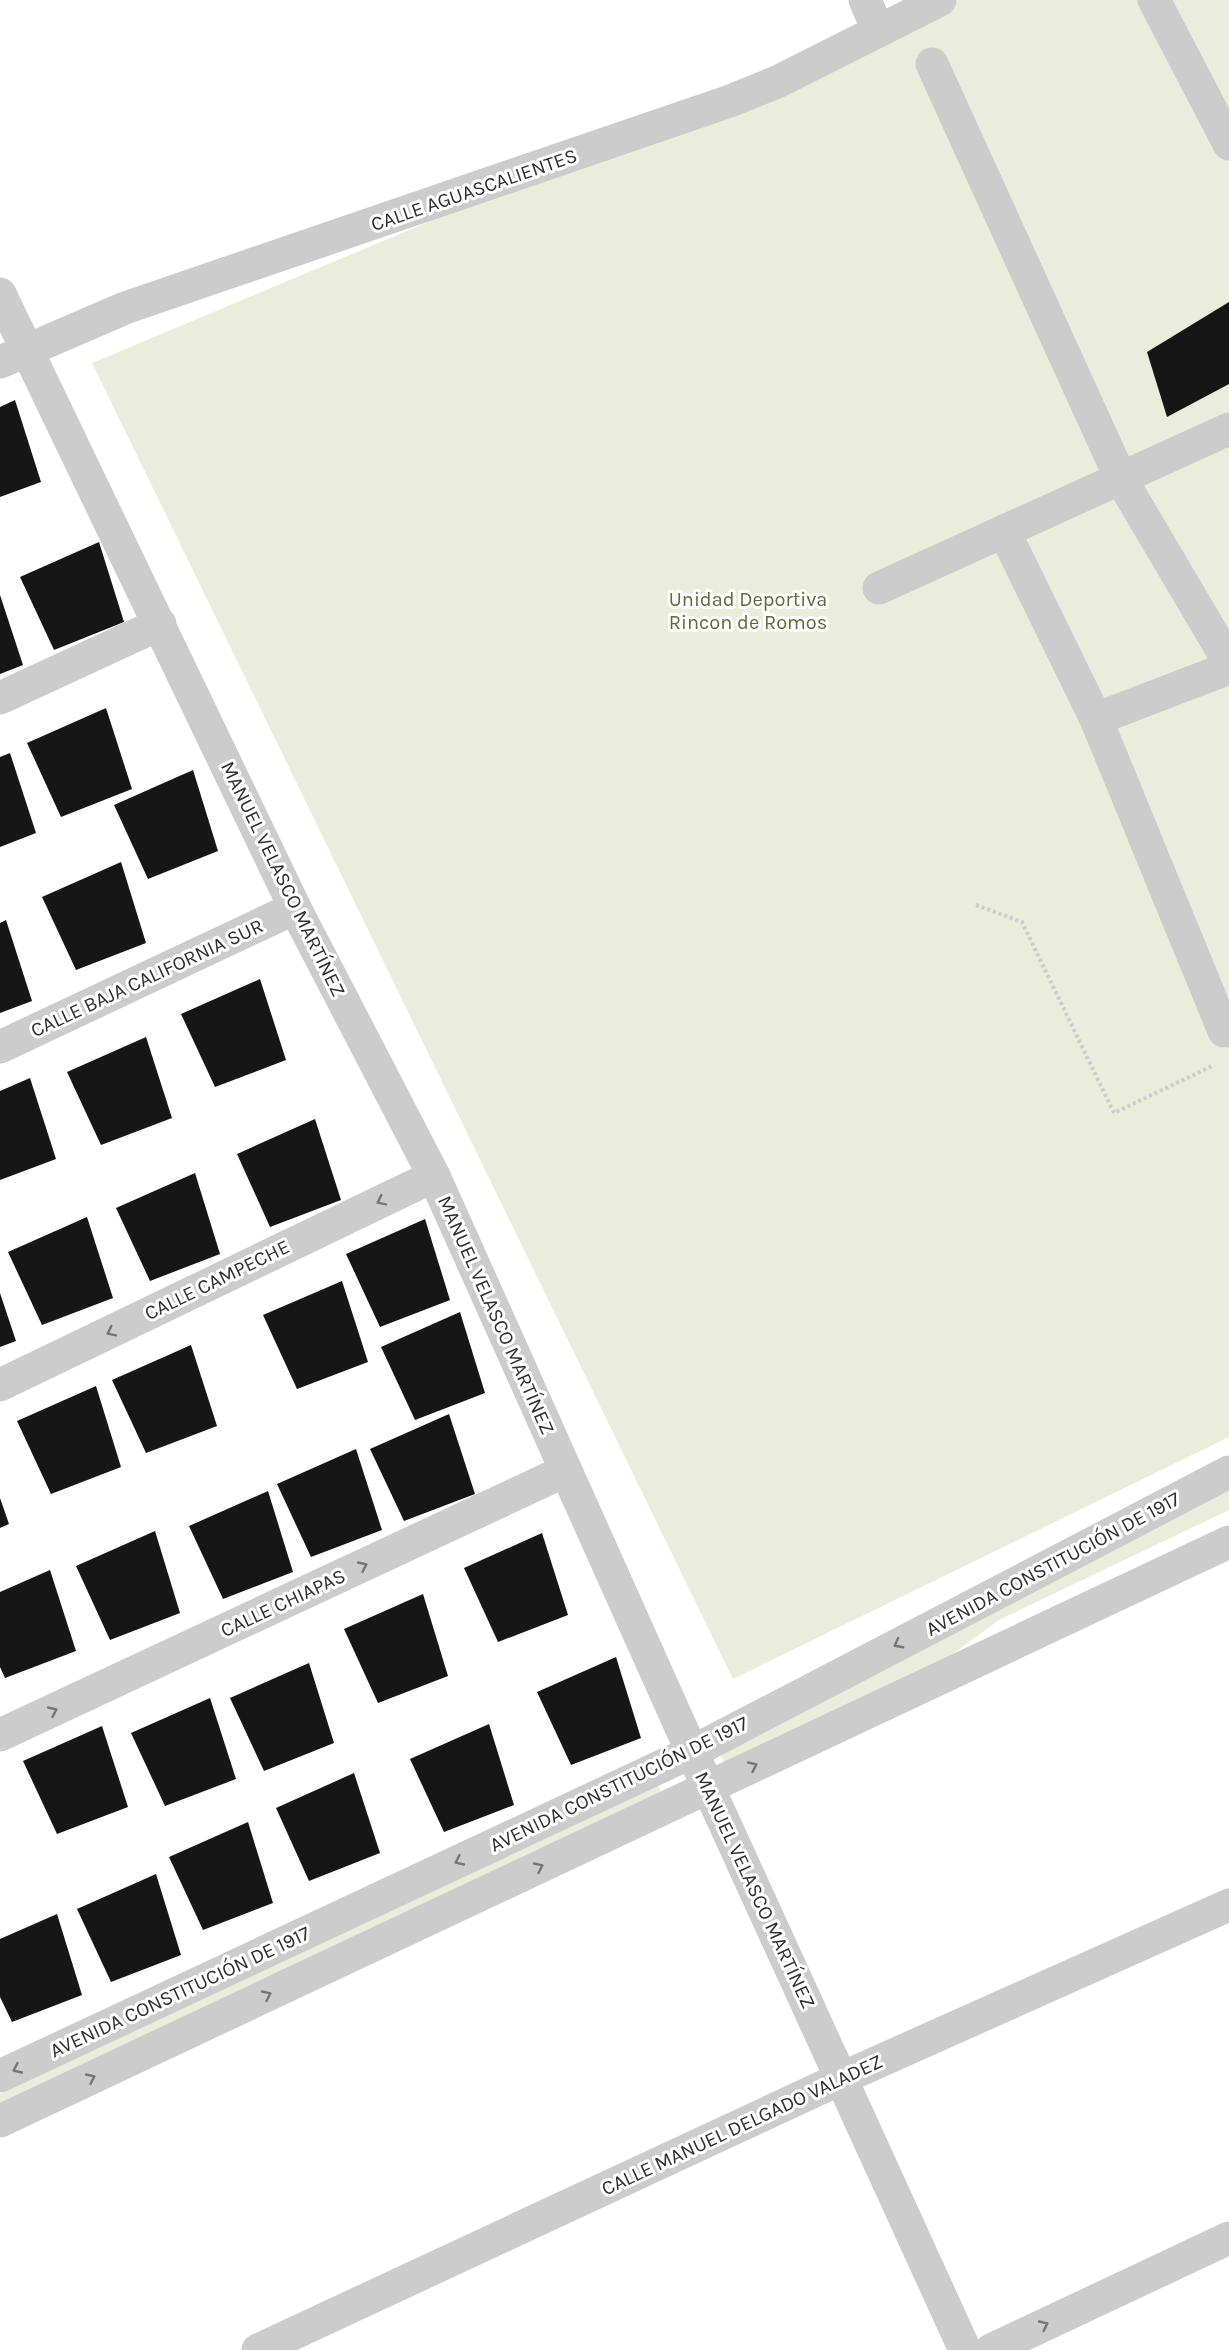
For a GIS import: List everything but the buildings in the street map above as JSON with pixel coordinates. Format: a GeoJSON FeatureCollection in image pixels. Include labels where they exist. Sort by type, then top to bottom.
{"type":"FeatureCollection","features":[{"type":"Feature","properties":{"kind":"street"},"geometry":{"type":"LineString","coordinates":[[865,0],[878,30]]}},
{"type":"Feature","properties":{"kind":"street","name":"CALLE AGUASCALIENTES"},"geometry":{"type":"LineString","coordinates":[[14,356],[125,308],[730,101],[777,82],[940,0]]}},
{"type":"Feature","properties":{"kind":"street"},"geometry":{"type":"LineString","coordinates":[[1154,0],[1229,144]]}},
{"type":"Feature","properties":{"kind":"street"},"geometry":{"type":"LineString","coordinates":[[932,64],[1121,479],[1229,662]]}},
{"type":"Feature","properties":{"kind":"street","name":"MANUEL VELASCO MARTÍNEZ"},"geometry":{"type":"LineString","coordinates":[[0,294],[14,356],[160,624],[295,908],[434,1176],[708,1788],[965,2350]]}},
{"type":"Feature","properties":{"kind":"street"},"geometry":{"type":"LineString","coordinates":[[879,588],[1229,429]]}},
{"type":"Feature","properties":{"kind":"street"},"geometry":{"type":"LineString","coordinates":[[1004,531],[1096,720],[1225,1041]]}},
{"type":"Feature","properties":{"kind":"street"},"geometry":{"type":"LineString","coordinates":[[0,698],[160,624]]}},
{"type":"Feature","properties":{"kind":"street"},"geometry":{"type":"LineString","coordinates":[[1096,720],[1229,668]]}},
{"type":"Feature","properties":{"kind":"street","name":"CALLE BAJA CALIFORNIA SUR"},"geometry":{"type":"LineString","coordinates":[[0,1047],[295,908]]}},
{"type":"Feature","properties":{"kind":"street","name":"CALLE CAMPECHE"},"geometry":{"type":"LineString","coordinates":[[0,1385],[434,1176]]}},
{"type":"Feature","properties":{"kind":"street","name":"CALLE CHIAPAS"},"geometry":{"type":"LineString","coordinates":[[0,1736],[566,1471]]}},
{"type":"Feature","properties":{"kind":"street","name":"AVENIDA CONSTITUCIÓN DE 1917"},"geometry":{"type":"LineString","coordinates":[[0,2076],[692,1752],[1229,1472]]}},
{"type":"Feature","properties":{"kind":"street"},"geometry":{"type":"LineString","coordinates":[[966,1666],[1012,1627],[1229,1523]]}},
{"type":"Feature","properties":{"kind":"street","name":"AVENIDA CONSTITUCIÓN DE 1917"},"geometry":{"type":"LineString","coordinates":[[0,2121],[1229,1542]]}},
{"type":"Feature","properties":{"kind":"street","name":"CALLE MANUEL DELGADO VALADEZ"},"geometry":{"type":"LineString","coordinates":[[258,2350],[842,2078],[1229,1905]]}},
{"type":"Feature","properties":{"kind":"street"},"geometry":{"type":"LineString","coordinates":[[991,2350],[1229,2238]]}},
{"type":"Feature","properties":{"kind":"path"},"geometry":{"type":"LineString","coordinates":[[976,904],[1022,922],[1114,1113],[1225,1041]]}},
{"type":"Feature","properties":{"kind":"green space","name":"Unidad Deportiva Rincon de Romos"},"geometry":{"type":"Polygon","coordinates":[[[958,0],[1229,0],[1229,1437],[733,1679],[92,363],[958,0]]]}},
{"type":"Feature","properties":{"kind":"green space"},"geometry":{"type":"Polygon","coordinates":[[[1229,1489],[1229,1510],[999,1620],[950,1656],[725,1765],[719,1751],[1229,1489]]]}},
{"type":"Feature","properties":{"kind":"green space"},"geometry":{"type":"Polygon","coordinates":[[[657,1783],[664,1797],[0,2111],[0,2094],[657,1783]]]}}]}
